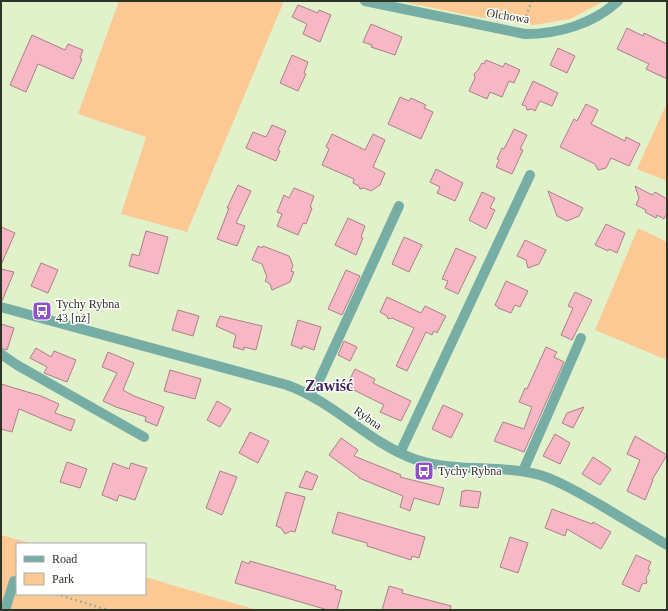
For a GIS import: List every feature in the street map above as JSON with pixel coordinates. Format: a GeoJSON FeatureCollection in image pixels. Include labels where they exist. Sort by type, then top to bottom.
{"type":"FeatureCollection","features":[{"type":"Feature","properties":{"kind":"street","name":"Olchowa"},"geometry":{"type":"LineString","coordinates":[[365,1],[457,21],[525,34],[534,34],[548,33],[582,23],[596,17],[618,1]]}},
{"type":"Feature","properties":{"kind":"street"},"geometry":{"type":"LineString","coordinates":[[400,453],[530,175]]}},
{"type":"Feature","properties":{"kind":"street"},"geometry":{"type":"LineString","coordinates":[[310,394],[317,384],[399,206]]}},
{"type":"Feature","properties":{"kind":"street","name":"Rybna"},"geometry":{"type":"LineString","coordinates":[[1,307],[287,384],[310,394],[376,439],[400,453],[427,463],[444,466],[523,471],[541,476],[573,490],[667,545]]}},
{"type":"Feature","properties":{"kind":"street"},"geometry":{"type":"LineString","coordinates":[[523,471],[581,338]]}},
{"type":"Feature","properties":{"kind":"street"},"geometry":{"type":"LineString","coordinates":[[1,354],[17,365],[144,437]]}},
{"type":"Feature","properties":{"kind":"street"},"geometry":{"type":"LineString","coordinates":[[5,610],[14,581]]}},
{"type":"Feature","properties":{"kind":"path"},"geometry":{"type":"LineString","coordinates":[[524,21],[532,1]]}},
{"type":"Feature","properties":{"kind":"path"},"geometry":{"type":"LineString","coordinates":[[59,595],[108,610]]}},
{"type":"Feature","properties":{"kind":"green space"},"geometry":{"type":"Polygon","coordinates":[[[119,1],[284,1],[187,232],[121,214],[146,137],[78,114],[119,1]]]}},
{"type":"Feature","properties":{"kind":"green space"},"geometry":{"type":"Polygon","coordinates":[[[399,1],[605,1],[570,19],[534,25],[472,16],[399,1]]]}},
{"type":"Feature","properties":{"kind":"green space"},"geometry":{"type":"Polygon","coordinates":[[[667,103],[667,181],[637,169],[667,103]]]}},
{"type":"Feature","properties":{"kind":"green space"},"geometry":{"type":"Polygon","coordinates":[[[638,228],[667,242],[667,360],[595,330],[638,228]]]}},
{"type":"Feature","properties":{"kind":"green space"},"geometry":{"type":"Polygon","coordinates":[[[1,535],[29,543],[16,543],[16,595],[146,595],[146,577],[257,610],[1,610],[1,535]]]}},
{"type":"Feature","properties":{"kind":"building"},"geometry":{"type":"Polygon","coordinates":[[[298,5],[318,13],[319,10],[331,15],[320,42],[303,34],[307,24],[292,17],[298,5]]]}},
{"type":"Feature","properties":{"kind":"building"},"geometry":{"type":"Polygon","coordinates":[[[371,24],[402,37],[395,55],[371,47],[372,45],[363,42],[371,24]]]}},
{"type":"Feature","properties":{"kind":"building"},"geometry":{"type":"Polygon","coordinates":[[[627,28],[643,36],[644,33],[667,44],[667,79],[646,69],[649,64],[617,49],[627,28]]]}},
{"type":"Feature","properties":{"kind":"building"},"geometry":{"type":"Polygon","coordinates":[[[32,35],[65,50],[68,44],[83,50],[80,58],[82,59],[73,79],[38,64],[26,92],[10,85],[32,35]]]}},
{"type":"Feature","properties":{"kind":"building"},"geometry":{"type":"Polygon","coordinates":[[[558,48],[575,56],[567,73],[550,65],[558,48]]]}},
{"type":"Feature","properties":{"kind":"building"},"geometry":{"type":"Polygon","coordinates":[[[292,55],[308,62],[304,73],[306,74],[298,91],[280,83],[292,55]]]}},
{"type":"Feature","properties":{"kind":"building"},"geometry":{"type":"Polygon","coordinates":[[[486,60],[503,67],[505,63],[520,70],[514,83],[509,81],[502,97],[490,92],[487,99],[469,91],[475,78],[474,74],[486,60]]]}},
{"type":"Feature","properties":{"kind":"building"},"geometry":{"type":"Polygon","coordinates":[[[533,81],[558,93],[552,106],[540,101],[535,111],[532,109],[527,110],[526,106],[522,105],[533,81]]]}},
{"type":"Feature","properties":{"kind":"building"},"geometry":{"type":"Polygon","coordinates":[[[400,97],[409,101],[411,98],[426,105],[424,108],[433,112],[421,139],[388,124],[400,97]]]}},
{"type":"Feature","properties":{"kind":"building"},"geometry":{"type":"Polygon","coordinates":[[[586,104],[598,110],[591,124],[625,141],[626,137],[640,144],[629,166],[611,158],[606,168],[598,170],[595,164],[560,147],[574,119],[577,121],[586,104]]]}},
{"type":"Feature","properties":{"kind":"building"},"geometry":{"type":"Polygon","coordinates":[[[272,125],[286,131],[278,150],[280,151],[276,161],[246,148],[253,132],[266,137],[272,125]]]}},
{"type":"Feature","properties":{"kind":"building"},"geometry":{"type":"Polygon","coordinates":[[[514,129],[527,135],[520,149],[523,150],[512,174],[496,167],[499,160],[497,159],[502,148],[504,149],[514,129]]]}},
{"type":"Feature","properties":{"kind":"building"},"geometry":{"type":"Polygon","coordinates":[[[332,134],[365,150],[373,134],[385,140],[373,167],[385,173],[380,185],[371,191],[364,188],[360,189],[359,186],[353,183],[354,179],[322,165],[329,149],[326,147],[332,134]]]}},
{"type":"Feature","properties":{"kind":"building"},"geometry":{"type":"Polygon","coordinates":[[[436,169],[463,183],[455,201],[437,193],[440,187],[430,182],[436,169]]]}},
{"type":"Feature","properties":{"kind":"building"},"geometry":{"type":"Polygon","coordinates":[[[238,185],[251,191],[236,223],[245,226],[237,246],[217,239],[229,208],[227,208],[238,185]]]}},
{"type":"Feature","properties":{"kind":"building"},"geometry":{"type":"Polygon","coordinates":[[[635,186],[652,195],[655,192],[667,199],[667,213],[664,219],[657,215],[656,218],[645,212],[646,210],[636,205],[639,198],[635,186]]]}},
{"type":"Feature","properties":{"kind":"building"},"geometry":{"type":"Polygon","coordinates":[[[294,188],[314,196],[310,207],[312,208],[306,224],[303,223],[298,235],[277,226],[282,214],[277,212],[284,195],[289,198],[294,188]]]}},
{"type":"Feature","properties":{"kind":"building"},"geometry":{"type":"Polygon","coordinates":[[[548,191],[583,208],[579,216],[567,221],[557,216],[548,191]]]}},
{"type":"Feature","properties":{"kind":"building"},"geometry":{"type":"Polygon","coordinates":[[[482,192],[495,198],[490,208],[495,210],[486,229],[469,220],[482,192]]]}},
{"type":"Feature","properties":{"kind":"building"},"geometry":{"type":"Polygon","coordinates":[[[348,218],[365,226],[361,237],[363,238],[356,255],[335,245],[348,218]]]}},
{"type":"Feature","properties":{"kind":"building"},"geometry":{"type":"Polygon","coordinates":[[[606,224],[625,233],[617,253],[595,245],[606,224]]]}},
{"type":"Feature","properties":{"kind":"building"},"geometry":{"type":"Polygon","coordinates":[[[1,227],[15,233],[1,265],[1,227]]]}},
{"type":"Feature","properties":{"kind":"building"},"geometry":{"type":"Polygon","coordinates":[[[146,231],[168,237],[158,274],[129,266],[132,254],[139,256],[146,231]]]}},
{"type":"Feature","properties":{"kind":"building"},"geometry":{"type":"Polygon","coordinates":[[[404,237],[422,245],[409,272],[392,264],[404,237]]]}},
{"type":"Feature","properties":{"kind":"building"},"geometry":{"type":"Polygon","coordinates":[[[525,240],[546,250],[539,264],[528,268],[526,260],[517,256],[525,240]]]}},
{"type":"Feature","properties":{"kind":"building"},"geometry":{"type":"Polygon","coordinates":[[[258,246],[262,248],[263,246],[289,256],[293,265],[291,271],[294,272],[290,282],[272,290],[270,284],[265,281],[267,277],[262,264],[252,260],[258,246]]]}},
{"type":"Feature","properties":{"kind":"building"},"geometry":{"type":"Polygon","coordinates":[[[456,248],[476,257],[458,294],[445,288],[448,281],[442,279],[456,248]]]}},
{"type":"Feature","properties":{"kind":"building"},"geometry":{"type":"Polygon","coordinates":[[[41,263],[58,270],[48,293],[31,286],[41,263]]]}},
{"type":"Feature","properties":{"kind":"building"},"geometry":{"type":"Polygon","coordinates":[[[1,269],[14,272],[2,301],[1,301],[1,269]]]}},
{"type":"Feature","properties":{"kind":"building"},"geometry":{"type":"Polygon","coordinates":[[[346,270],[360,276],[342,315],[328,309],[346,270]]]}},
{"type":"Feature","properties":{"kind":"building"},"geometry":{"type":"Polygon","coordinates":[[[506,281],[528,291],[520,307],[515,305],[511,313],[498,308],[495,305],[506,281]]]}},
{"type":"Feature","properties":{"kind":"building"},"geometry":{"type":"Polygon","coordinates":[[[575,292],[592,300],[572,340],[561,335],[573,308],[568,306],[575,292]]]}},
{"type":"Feature","properties":{"kind":"building"},"geometry":{"type":"Polygon","coordinates":[[[387,297],[421,313],[425,306],[446,316],[437,333],[434,331],[432,335],[426,332],[407,371],[396,366],[414,328],[392,318],[388,319],[387,316],[380,312],[387,297]]]}},
{"type":"Feature","properties":{"kind":"building"},"geometry":{"type":"Polygon","coordinates":[[[178,310],[199,316],[193,336],[172,330],[178,310]]]}},
{"type":"Feature","properties":{"kind":"building"},"geometry":{"type":"Polygon","coordinates":[[[220,316],[262,326],[256,350],[244,347],[244,350],[233,347],[236,335],[216,326],[220,316]]]}},
{"type":"Feature","properties":{"kind":"building"},"geometry":{"type":"Polygon","coordinates":[[[298,320],[321,327],[314,350],[303,346],[302,349],[291,345],[298,320]]]}},
{"type":"Feature","properties":{"kind":"building"},"geometry":{"type":"Polygon","coordinates":[[[1,324],[14,328],[7,350],[1,348],[1,324]]]}},
{"type":"Feature","properties":{"kind":"building"},"geometry":{"type":"Polygon","coordinates":[[[344,341],[357,347],[350,361],[338,355],[344,341]]]}},
{"type":"Feature","properties":{"kind":"building"},"geometry":{"type":"Polygon","coordinates":[[[546,347],[557,352],[554,357],[564,362],[524,452],[494,441],[503,422],[524,429],[532,407],[519,402],[525,388],[527,389],[546,347]]]}},
{"type":"Feature","properties":{"kind":"building"},"geometry":{"type":"Polygon","coordinates":[[[36,348],[51,357],[54,351],[76,360],[67,382],[44,373],[47,367],[30,358],[36,348]]]}},
{"type":"Feature","properties":{"kind":"building"},"geometry":{"type":"Polygon","coordinates":[[[108,352],[134,363],[123,390],[134,396],[164,407],[157,426],[145,421],[146,417],[103,401],[117,373],[102,367],[108,352]]]}},
{"type":"Feature","properties":{"kind":"building"},"geometry":{"type":"Polygon","coordinates":[[[355,369],[375,379],[373,383],[411,401],[401,421],[380,412],[384,405],[350,388],[352,384],[348,383],[355,369]]]}},
{"type":"Feature","properties":{"kind":"building"},"geometry":{"type":"Polygon","coordinates":[[[170,370],[201,379],[195,399],[164,391],[170,370]]]}},
{"type":"Feature","properties":{"kind":"building"},"geometry":{"type":"Polygon","coordinates":[[[1,384],[41,396],[59,404],[55,413],[75,420],[71,431],[19,409],[12,432],[1,429],[1,384]]]}},
{"type":"Feature","properties":{"kind":"building"},"geometry":{"type":"Polygon","coordinates":[[[217,401],[231,409],[220,427],[207,420],[217,401]]]}},
{"type":"Feature","properties":{"kind":"building"},"geometry":{"type":"Polygon","coordinates":[[[443,405],[463,414],[451,438],[432,429],[443,405]]]}},
{"type":"Feature","properties":{"kind":"building"},"geometry":{"type":"Polygon","coordinates":[[[584,407],[573,428],[562,423],[567,413],[584,407]]]}},
{"type":"Feature","properties":{"kind":"building"},"geometry":{"type":"Polygon","coordinates":[[[250,432],[269,441],[258,463],[239,453],[250,432]]]}},
{"type":"Feature","properties":{"kind":"building"},"geometry":{"type":"Polygon","coordinates":[[[555,434],[570,443],[560,464],[543,456],[555,434]]]}},
{"type":"Feature","properties":{"kind":"building"},"geometry":{"type":"Polygon","coordinates":[[[635,436],[667,455],[652,480],[645,500],[627,491],[640,460],[627,454],[635,436]]]}},
{"type":"Feature","properties":{"kind":"building"},"geometry":{"type":"Polygon","coordinates":[[[341,438],[358,450],[354,456],[401,475],[400,477],[444,488],[439,505],[414,498],[410,511],[400,507],[403,496],[359,478],[329,455],[341,438]]]}},
{"type":"Feature","properties":{"kind":"building"},"geometry":{"type":"Polygon","coordinates":[[[593,457],[611,469],[600,485],[582,474],[593,457]]]}},
{"type":"Feature","properties":{"kind":"building"},"geometry":{"type":"Polygon","coordinates":[[[67,462],[87,469],[80,488],[60,482],[67,462]]]}},
{"type":"Feature","properties":{"kind":"building"},"geometry":{"type":"Polygon","coordinates":[[[113,463],[129,469],[131,463],[147,468],[135,500],[119,495],[117,501],[102,495],[113,463]]]}},
{"type":"Feature","properties":{"kind":"building"},"geometry":{"type":"Polygon","coordinates":[[[220,471],[237,477],[222,515],[206,508],[220,471]]]}},
{"type":"Feature","properties":{"kind":"building"},"geometry":{"type":"Polygon","coordinates":[[[306,471],[318,476],[312,490],[299,487],[306,471]]]}},
{"type":"Feature","properties":{"kind":"building"},"geometry":{"type":"Polygon","coordinates":[[[462,491],[481,492],[478,508],[460,506],[462,491]]]}},
{"type":"Feature","properties":{"kind":"building"},"geometry":{"type":"Polygon","coordinates":[[[286,492],[305,497],[295,532],[291,531],[285,534],[281,528],[276,526],[286,492]]]}},
{"type":"Feature","properties":{"kind":"building"},"geometry":{"type":"Polygon","coordinates":[[[552,509],[592,524],[593,522],[611,532],[601,549],[567,529],[565,536],[545,528],[552,509]]]}},
{"type":"Feature","properties":{"kind":"building"},"geometry":{"type":"Polygon","coordinates":[[[338,512],[425,537],[419,558],[412,556],[411,560],[367,546],[367,543],[332,533],[338,512]]]}},
{"type":"Feature","properties":{"kind":"building"},"geometry":{"type":"Polygon","coordinates":[[[510,537],[528,543],[518,573],[500,567],[510,537]]]}},
{"type":"Feature","properties":{"kind":"building"},"geometry":{"type":"Polygon","coordinates":[[[636,555],[651,562],[648,569],[650,570],[646,578],[647,583],[642,584],[639,592],[622,584],[636,555]]]}},
{"type":"Feature","properties":{"kind":"building"},"geometry":{"type":"Polygon","coordinates":[[[242,561],[249,564],[250,561],[336,586],[335,589],[342,591],[337,610],[328,610],[235,583],[242,561]]]}},
{"type":"Feature","properties":{"kind":"building"},"geometry":{"type":"Polygon","coordinates":[[[389,586],[403,590],[402,593],[451,606],[450,610],[382,610],[389,586]]]}},
{"type":"Feature","properties":{"kind":"place","name":"Tychy Rybna 43 [nż]"},"geometry":{"type":"Point","coordinates":[42,311]}},
{"type":"Feature","properties":{"kind":"place","name":"Tychy Rybna"},"geometry":{"type":"Point","coordinates":[424,471]}},
{"type":"Feature","properties":{"kind":"district","name":"Zawiść"},"geometry":{"type":"Point","coordinates":[329,385]}}]}
